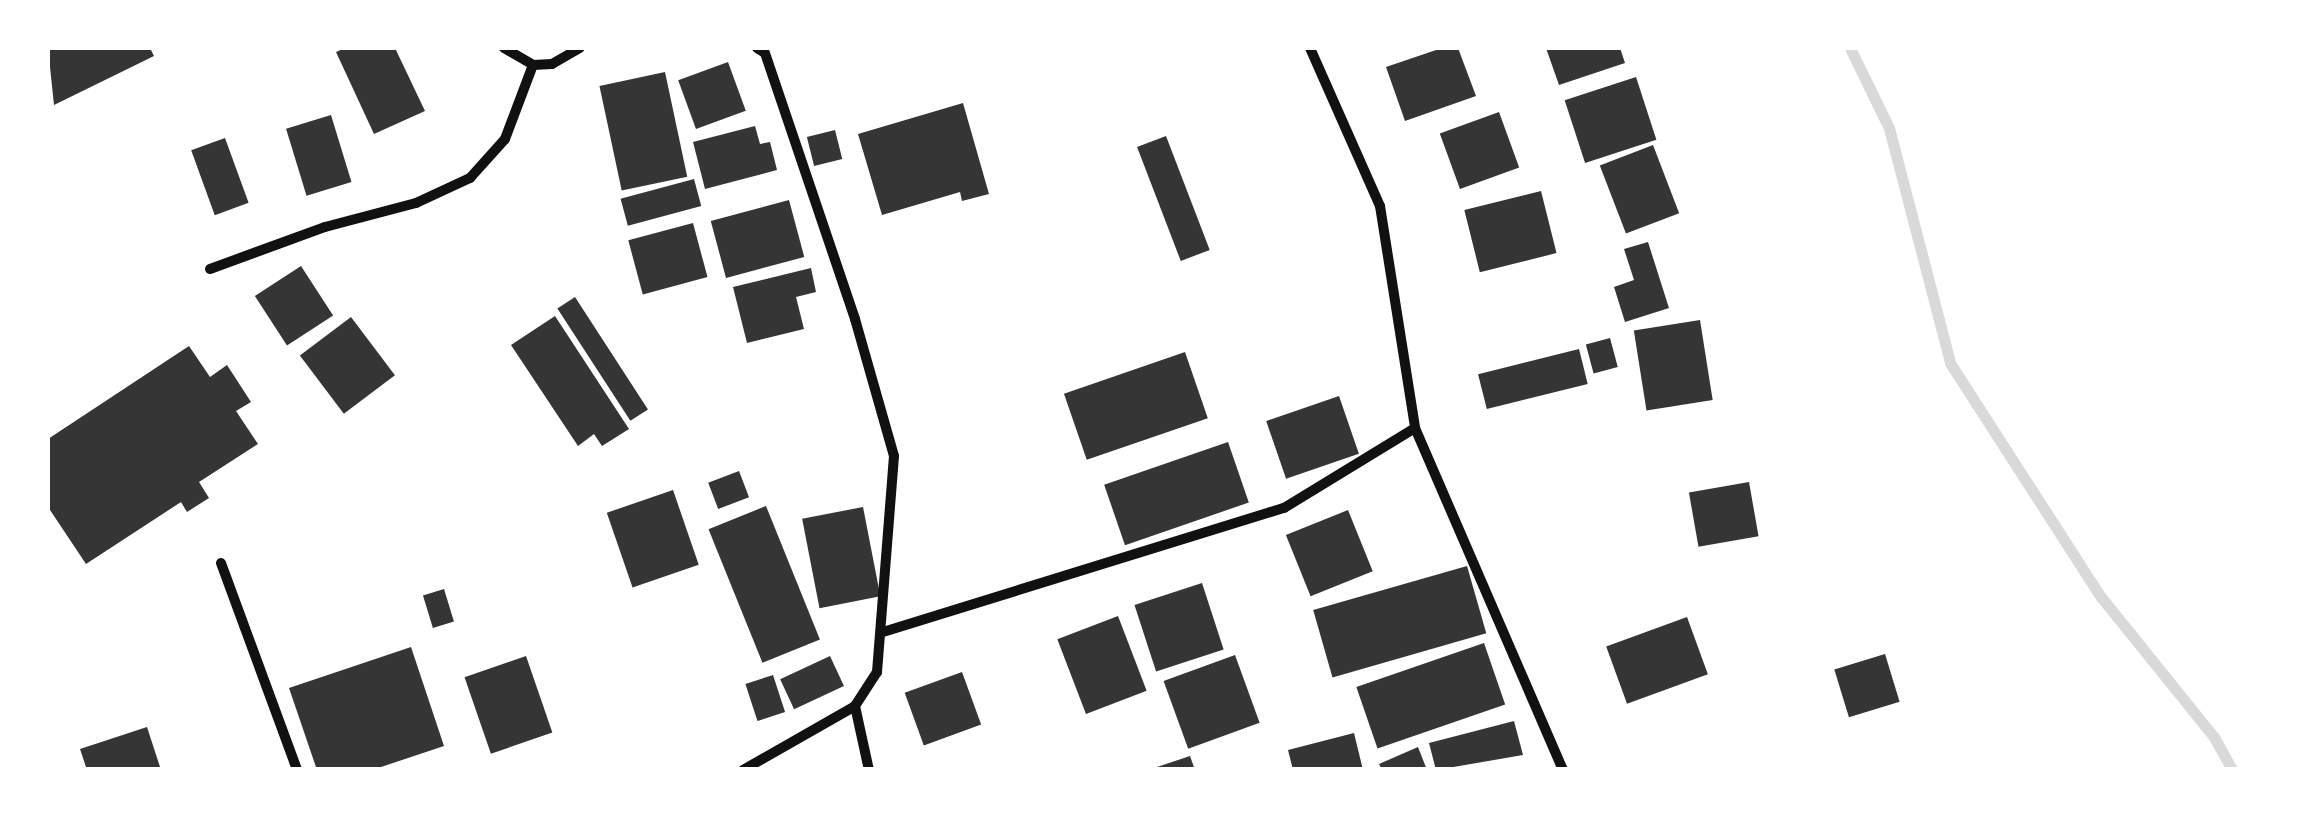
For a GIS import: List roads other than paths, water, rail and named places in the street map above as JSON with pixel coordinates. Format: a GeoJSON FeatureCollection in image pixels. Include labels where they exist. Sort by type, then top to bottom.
{"type":"FeatureCollection","features":[{"type":"Feature","properties":{"kind":"street"},"geometry":{"type":"LineString","coordinates":[[504,48],[533,65],[552,64],[580,48]]}},
{"type":"Feature","properties":{"kind":"street"},"geometry":{"type":"LineString","coordinates":[[743,770],[854,706],[877,672],[894,456],[855,319],[765,53],[757,48]]}},
{"type":"Feature","properties":{"kind":"street"},"geometry":{"type":"LineString","coordinates":[[1310,48],[1380,206],[1415,428],[1563,770]]}},
{"type":"Feature","properties":{"kind":"street"},"geometry":{"type":"LineString","coordinates":[[210,269],[325,227],[416,204],[470,178],[505,139],[533,65]]}},
{"type":"Feature","properties":{"kind":"street"},"geometry":{"type":"LineString","coordinates":[[883,632],[1284,508],[1415,428]]}},
{"type":"Feature","properties":{"kind":"street"},"geometry":{"type":"LineString","coordinates":[[221,562],[297,770]]}},
{"type":"Feature","properties":{"kind":"street"},"geometry":{"type":"LineString","coordinates":[[854,706],[868,770]]}},
{"type":"Feature","properties":{"kind":"waterway"},"geometry":{"type":"LineString","coordinates":[[1850,48],[1889,128],[1950,363],[2101,597],[2214,737],[2232,770]]}}]}
